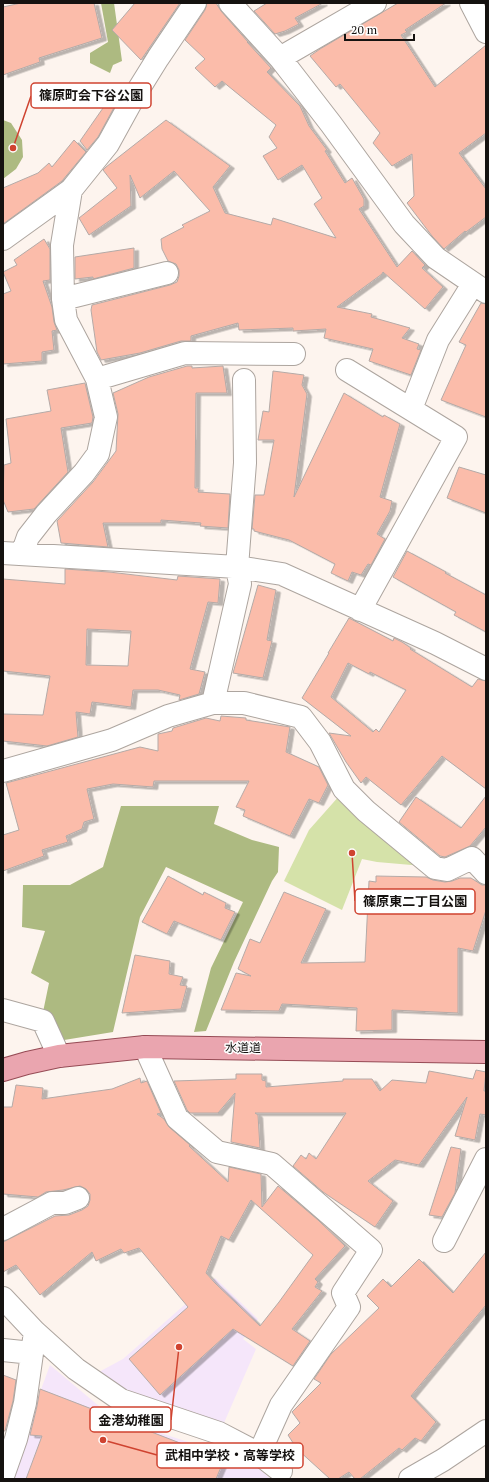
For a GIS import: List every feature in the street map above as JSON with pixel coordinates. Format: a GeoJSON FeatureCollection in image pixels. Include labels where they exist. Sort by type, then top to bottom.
{"type":"FeatureCollection","features":[{"type":"Feature","properties":{"kind":"main road","name":"水道道"},"geometry":{"type":"LineString","coordinates":[[3,1070],[59,1056],[146,1047],[486,1052]]}},
{"type":"Feature","properties":{"kind":"street"},"geometry":{"type":"LineString","coordinates":[[3,239],[71,190],[108,144],[135,95],[195,3]]}},
{"type":"Feature","properties":{"kind":"street"},"geometry":{"type":"LineString","coordinates":[[230,3],[280,58],[331,124],[404,224],[436,258],[480,288],[438,340],[411,409]]}},
{"type":"Feature","properties":{"kind":"street"},"geometry":{"type":"LineString","coordinates":[[280,58],[375,3]]}},
{"type":"Feature","properties":{"kind":"street"},"geometry":{"type":"LineString","coordinates":[[472,3],[486,32]]}},
{"type":"Feature","properties":{"kind":"street"},"geometry":{"type":"LineString","coordinates":[[12,554],[84,473],[98,454],[106,417],[97,380],[66,320],[63,299],[62,245],[71,190]]}},
{"type":"Feature","properties":{"kind":"street"},"geometry":{"type":"LineString","coordinates":[[63,299],[167,273]]}},
{"type":"Feature","properties":{"kind":"street"},"geometry":{"type":"LineString","coordinates":[[97,380],[185,353],[294,354]]}},
{"type":"Feature","properties":{"kind":"street"},"geometry":{"type":"LineString","coordinates":[[347,370],[456,437],[360,610]]}},
{"type":"Feature","properties":{"kind":"street"},"geometry":{"type":"LineString","coordinates":[[213,703],[240,584],[237,567],[245,463],[244,380]]}},
{"type":"Feature","properties":{"kind":"street"},"geometry":{"type":"LineString","coordinates":[[12,554],[237,567],[282,574],[435,643],[486,669]]}},
{"type":"Feature","properties":{"kind":"street"},"geometry":{"type":"LineString","coordinates":[[3,771],[112,740],[168,716],[213,703],[244,703],[301,717],[320,742],[344,789],[366,811],[435,868],[447,870],[472,858],[486,874]]}},
{"type":"Feature","properties":{"kind":"street"},"geometry":{"type":"LineString","coordinates":[[3,1010],[43,1021],[59,1056]]}},
{"type":"Feature","properties":{"kind":"street"},"geometry":{"type":"LineString","coordinates":[[146,1047],[177,1118],[217,1152],[272,1164],[372,1250],[343,1293],[349,1307],[281,1405],[259,1454]]}},
{"type":"Feature","properties":{"kind":"street"},"geometry":{"type":"LineString","coordinates":[[444,1241],[486,1159]]}},
{"type":"Feature","properties":{"kind":"street"},"geometry":{"type":"LineString","coordinates":[[3,1229],[52,1203],[65,1203],[78,1198]]}},
{"type":"Feature","properties":{"kind":"street"},"geometry":{"type":"LineString","coordinates":[[3,1298],[33,1342],[121,1400],[219,1433],[259,1454],[287,1476]]}},
{"type":"Feature","properties":{"kind":"street"},"geometry":{"type":"LineString","coordinates":[[3,1350],[33,1342]]}},
{"type":"Feature","properties":{"kind":"street"},"geometry":{"type":"LineString","coordinates":[[3,1476],[16,1439],[25,1403],[33,1342]]}},
{"type":"Feature","properties":{"kind":"street"},"geometry":{"type":"LineString","coordinates":[[410,1479],[443,1460],[486,1431]]}},
{"type":"Feature","properties":{"kind":"shaded area"},"geometry":{"type":"Polygon","coordinates":[[[215,1278],[258,1319],[243,1339],[256,1349],[224,1423],[125,1390],[97,1373],[123,1359],[215,1278]]]}},
{"type":"Feature","properties":{"kind":"shaded area"},"geometry":{"type":"Polygon","coordinates":[[[50,1365],[112,1417],[252,1463],[271,1479],[8,1479],[50,1365]]]}},
{"type":"Feature","properties":{"kind":"green space"},"geometry":{"type":"Polygon","coordinates":[[[101,3],[114,3],[122,61],[113,65],[110,73],[90,63],[90,53],[108,42],[101,3]]]}},
{"type":"Feature","properties":{"kind":"green space"},"geometry":{"type":"Polygon","coordinates":[[[3,120],[11,123],[22,140],[23,157],[16,169],[3,179],[3,120]]]}},
{"type":"Feature","properties":{"kind":"green space"},"geometry":{"type":"Polygon","coordinates":[[[340,795],[423,866],[377,862],[362,859],[342,910],[284,881],[309,830],[340,795]]]}},
{"type":"Feature","properties":{"kind":"green space"},"geometry":{"type":"Polygon","coordinates":[[[121,806],[219,806],[214,824],[252,840],[279,847],[278,872],[272,881],[234,962],[206,1031],[194,1032],[211,968],[243,902],[166,867],[140,917],[113,1032],[58,1041],[43,1012],[49,983],[31,973],[45,931],[22,927],[23,885],[70,885],[103,867],[121,806]]]}},
{"type":"Feature","properties":{"kind":"building"},"geometry":{"type":"Polygon","coordinates":[[[21,3],[94,3],[102,38],[39,58],[40,62],[3,75],[3,7],[21,3]]]}},
{"type":"Feature","properties":{"kind":"building"},"geometry":{"type":"Polygon","coordinates":[[[135,3],[180,3],[141,60],[112,30],[135,3]]]}},
{"type":"Feature","properties":{"kind":"building"},"geometry":{"type":"Polygon","coordinates":[[[207,3],[216,3],[247,42],[271,68],[267,72],[300,106],[309,126],[327,150],[325,151],[345,183],[352,178],[364,199],[364,206],[359,209],[397,267],[412,251],[425,265],[422,268],[443,287],[425,309],[383,272],[337,307],[372,314],[371,317],[410,328],[402,338],[419,344],[417,349],[421,350],[411,375],[369,361],[373,349],[324,338],[326,329],[293,331],[293,328],[239,330],[238,323],[191,336],[191,341],[181,341],[140,353],[101,360],[97,352],[91,310],[92,305],[177,282],[179,270],[176,264],[168,261],[162,249],[161,239],[184,227],[182,225],[210,211],[174,171],[140,198],[130,175],[131,206],[89,235],[79,218],[117,188],[103,170],[166,120],[230,166],[213,187],[225,213],[271,225],[273,218],[336,238],[314,204],[322,198],[302,165],[278,180],[263,156],[277,148],[269,137],[276,125],[222,81],[215,87],[195,68],[205,59],[185,40],[205,10],[207,3]]]}},
{"type":"Feature","properties":{"kind":"building"},"geometry":{"type":"Polygon","coordinates":[[[267,3],[323,3],[295,18],[299,24],[275,34],[254,11],[267,3]]]}},
{"type":"Feature","properties":{"kind":"building"},"geometry":{"type":"Polygon","coordinates":[[[398,3],[446,3],[405,30],[407,32],[401,35],[435,87],[486,45],[486,133],[459,153],[486,189],[486,217],[466,232],[465,231],[444,249],[432,236],[407,203],[414,196],[412,154],[392,166],[373,143],[380,133],[340,84],[336,87],[310,56],[398,3]]]}},
{"type":"Feature","properties":{"kind":"building"},"geometry":{"type":"Polygon","coordinates":[[[110,98],[117,102],[98,137],[87,150],[80,141],[110,98]]]}},
{"type":"Feature","properties":{"kind":"building"},"geometry":{"type":"Polygon","coordinates":[[[74,140],[86,152],[62,181],[3,224],[3,188],[38,173],[49,163],[52,167],[74,140]]]}},
{"type":"Feature","properties":{"kind":"building"},"geometry":{"type":"Polygon","coordinates":[[[44,239],[50,249],[50,280],[43,281],[52,307],[54,322],[57,330],[52,331],[54,350],[42,352],[42,361],[3,364],[3,294],[11,291],[3,272],[17,265],[14,260],[44,239]]]}},
{"type":"Feature","properties":{"kind":"building"},"geometry":{"type":"Polygon","coordinates":[[[134,248],[134,268],[93,279],[93,277],[75,279],[75,257],[134,248]]]}},
{"type":"Feature","properties":{"kind":"building"},"geometry":{"type":"Polygon","coordinates":[[[481,303],[486,304],[486,417],[441,400],[466,345],[459,342],[481,303]]]}},
{"type":"Feature","properties":{"kind":"building"},"geometry":{"type":"Polygon","coordinates":[[[187,366],[192,366],[192,368],[223,366],[227,393],[196,393],[195,488],[199,488],[198,492],[230,494],[228,528],[200,526],[201,523],[161,520],[161,523],[103,523],[108,547],[61,543],[57,521],[93,482],[116,451],[118,414],[113,393],[149,377],[187,366]]]}},
{"type":"Feature","properties":{"kind":"building"},"geometry":{"type":"Polygon","coordinates":[[[273,371],[304,375],[302,385],[307,394],[294,497],[344,393],[383,417],[384,415],[400,424],[380,497],[392,501],[390,511],[377,534],[385,539],[371,565],[368,564],[361,575],[352,572],[348,581],[331,573],[335,564],[289,540],[254,531],[254,529],[252,529],[255,495],[264,495],[274,440],[258,440],[263,411],[269,412],[273,371]]]}},
{"type":"Feature","properties":{"kind":"building"},"geometry":{"type":"Polygon","coordinates":[[[85,383],[93,417],[92,423],[61,428],[68,472],[34,509],[8,512],[3,500],[4,465],[11,463],[6,419],[51,411],[47,390],[85,383]]]}},
{"type":"Feature","properties":{"kind":"building"},"geometry":{"type":"Polygon","coordinates":[[[459,467],[486,475],[486,513],[447,498],[459,467]]]}},
{"type":"Feature","properties":{"kind":"building"},"geometry":{"type":"Polygon","coordinates":[[[407,551],[486,595],[486,632],[454,615],[456,612],[393,577],[407,551]]]}},
{"type":"Feature","properties":{"kind":"building"},"geometry":{"type":"Polygon","coordinates":[[[65,569],[109,572],[177,580],[178,576],[220,579],[218,603],[208,602],[190,669],[205,672],[199,694],[179,700],[180,695],[158,690],[133,690],[131,707],[92,702],[90,714],[76,712],[78,737],[47,746],[3,741],[3,714],[43,715],[50,676],[3,671],[3,579],[65,584],[65,569]],[[87,629],[86,665],[128,666],[131,631],[87,629]]]}},
{"type":"Feature","properties":{"kind":"building"},"geometry":{"type":"Polygon","coordinates":[[[258,585],[276,590],[267,640],[272,641],[263,678],[233,673],[258,585]]]}},
{"type":"Feature","properties":{"kind":"building"},"geometry":{"type":"Polygon","coordinates":[[[349,618],[393,641],[394,638],[402,642],[411,648],[410,649],[472,687],[478,679],[486,681],[486,789],[442,756],[401,805],[366,777],[361,783],[346,762],[329,733],[351,736],[302,698],[349,618]],[[348,663],[331,697],[373,732],[376,729],[379,732],[406,690],[370,672],[369,674],[348,663]]]}},
{"type":"Feature","properties":{"kind":"building"},"geometry":{"type":"Polygon","coordinates":[[[221,716],[246,718],[246,720],[290,727],[286,752],[319,767],[328,785],[319,803],[309,799],[290,836],[243,816],[245,810],[236,807],[249,781],[154,781],[153,787],[113,784],[87,789],[94,819],[84,822],[82,829],[66,836],[68,842],[42,850],[44,856],[3,871],[3,835],[19,830],[6,783],[140,747],[158,751],[158,734],[172,731],[173,728],[206,718],[220,721],[221,716]]]}},
{"type":"Feature","properties":{"kind":"building"},"geometry":{"type":"Polygon","coordinates":[[[486,796],[486,827],[470,846],[445,857],[440,856],[399,822],[416,797],[461,828],[486,796]]]}},
{"type":"Feature","properties":{"kind":"building"},"geometry":{"type":"Polygon","coordinates":[[[168,876],[203,895],[204,892],[226,903],[225,908],[235,912],[221,940],[174,921],[167,934],[142,922],[168,876]]]}},
{"type":"Feature","properties":{"kind":"building"},"geometry":{"type":"Polygon","coordinates":[[[376,876],[426,877],[445,882],[460,878],[471,878],[482,885],[486,885],[486,910],[473,951],[458,948],[458,1013],[392,1010],[392,1030],[356,1031],[357,1008],[282,1004],[279,1011],[221,1010],[236,973],[251,976],[238,969],[250,939],[260,943],[284,892],[326,909],[301,963],[365,962],[369,881],[376,882],[376,876]]]}},
{"type":"Feature","properties":{"kind":"building"},"geometry":{"type":"Polygon","coordinates":[[[135,955],[170,961],[169,974],[183,977],[180,985],[187,986],[181,1009],[122,1013],[135,955]]]}},
{"type":"Feature","properties":{"kind":"building"},"geometry":{"type":"Polygon","coordinates":[[[476,1070],[486,1072],[484,1091],[486,1091],[486,1115],[480,1114],[475,1140],[455,1136],[467,1097],[419,1165],[395,1160],[368,1181],[393,1201],[375,1227],[323,1192],[293,1166],[301,1155],[306,1159],[309,1153],[316,1159],[346,1113],[255,1113],[258,1115],[260,1148],[231,1142],[235,1093],[218,1113],[190,1113],[187,1110],[174,1081],[236,1079],[236,1074],[262,1074],[262,1080],[266,1081],[266,1087],[343,1081],[343,1079],[372,1079],[380,1091],[392,1080],[426,1083],[429,1071],[473,1079],[476,1070]]]}},
{"type":"Feature","properties":{"kind":"building"},"geometry":{"type":"Polygon","coordinates":[[[140,1078],[141,1083],[147,1081],[161,1113],[157,1114],[164,1119],[169,1127],[228,1182],[229,1167],[261,1174],[262,1207],[278,1186],[318,1220],[345,1246],[315,1279],[318,1282],[315,1287],[322,1291],[292,1329],[310,1341],[293,1366],[233,1329],[160,1395],[129,1359],[188,1307],[139,1248],[124,1253],[121,1249],[96,1261],[92,1252],[40,1295],[16,1265],[3,1272],[3,1242],[55,1216],[69,1215],[82,1210],[88,1206],[90,1200],[90,1194],[86,1189],[80,1186],[46,1192],[38,1197],[3,1194],[3,1107],[12,1107],[16,1085],[43,1088],[42,1099],[112,1089],[140,1078]],[[251,1200],[229,1240],[221,1236],[206,1273],[260,1326],[313,1255],[251,1200]]]}},
{"type":"Feature","properties":{"kind":"building"},"geometry":{"type":"Polygon","coordinates":[[[451,1147],[461,1149],[455,1193],[442,1217],[429,1215],[451,1147]]]}},
{"type":"Feature","properties":{"kind":"building"},"geometry":{"type":"Polygon","coordinates":[[[486,1252],[486,1305],[411,1396],[436,1422],[421,1441],[415,1438],[402,1450],[399,1448],[360,1479],[355,1479],[349,1472],[338,1479],[330,1479],[297,1449],[288,1435],[300,1423],[292,1412],[321,1383],[314,1379],[331,1354],[379,1308],[367,1296],[383,1279],[391,1287],[419,1259],[453,1293],[486,1252]]]}},
{"type":"Feature","properties":{"kind":"building"},"geometry":{"type":"Polygon","coordinates":[[[3,1375],[16,1380],[13,1401],[5,1431],[3,1431],[3,1375]]]}},
{"type":"Feature","properties":{"kind":"building"},"geometry":{"type":"Polygon","coordinates":[[[40,1389],[224,1460],[216,1479],[26,1479],[42,1436],[30,1435],[40,1389]]]}},
{"type":"Feature","properties":{"kind":"place","name":"篠原町会下谷公園"},"geometry":{"type":"Point","coordinates":[13,148]}},
{"type":"Feature","properties":{"kind":"place","name":"篠原東二丁目公園"},"geometry":{"type":"Point","coordinates":[352,853]}},
{"type":"Feature","properties":{"kind":"place","name":"金港幼稚園"},"geometry":{"type":"Point","coordinates":[179,1347]}},
{"type":"Feature","properties":{"kind":"place","name":"武相中学校・高等学校"},"geometry":{"type":"Point","coordinates":[103,1440]}}]}
